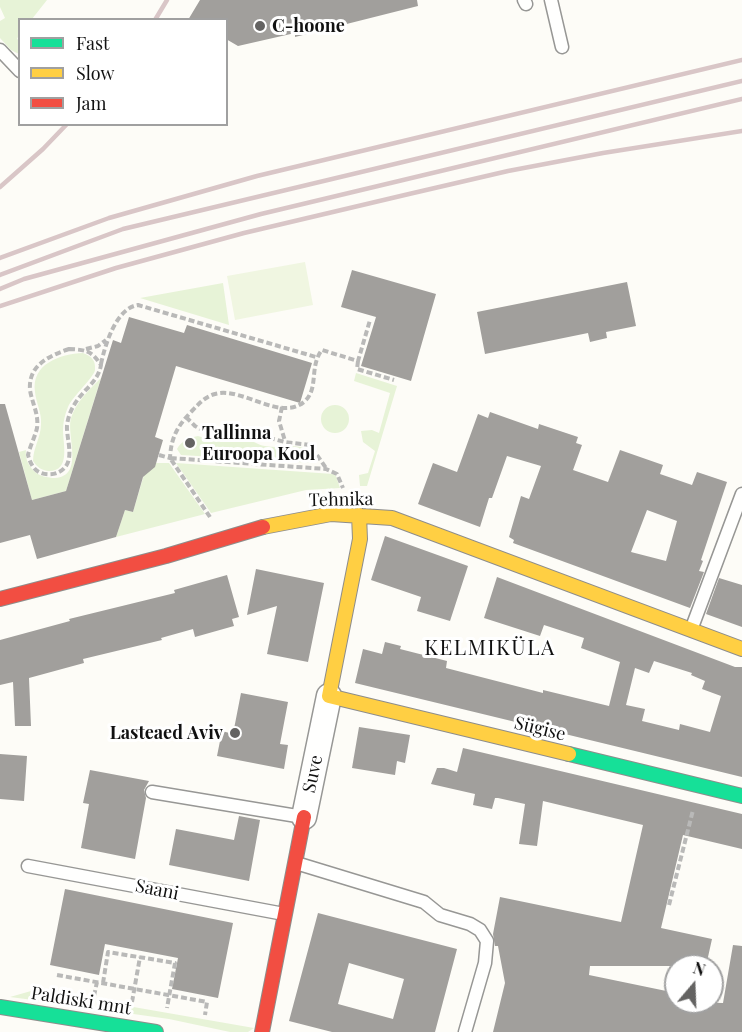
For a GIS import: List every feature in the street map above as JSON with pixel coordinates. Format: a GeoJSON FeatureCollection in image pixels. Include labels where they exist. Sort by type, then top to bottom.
{"type":"FeatureCollection","features":[{"type":"Feature","properties":{"kind":"street","name":"Tehnika"},"geometry":{"type":"LineString","coordinates":[[0,598],[166,556],[271,525],[331,514],[359,515],[392,518],[742,650]]}},
{"type":"Feature","properties":{"kind":"street","name":"Suve"},"geometry":{"type":"LineString","coordinates":[[262,1032],[357,557],[360,539],[359,515]]}},
{"type":"Feature","properties":{"kind":"street","name":"Sügise"},"geometry":{"type":"LineString","coordinates":[[329,696],[742,796]]}},
{"type":"Feature","properties":{"kind":"street","name":"Paldiski mnt"},"geometry":{"type":"LineString","coordinates":[[0,1007],[21,1021],[156,1032]]}},
{"type":"Feature","properties":{"kind":"lane"},"geometry":{"type":"LineString","coordinates":[[551,0],[562,47]]}},
{"type":"Feature","properties":{"kind":"lane"},"geometry":{"type":"LineString","coordinates":[[0,50],[18,69]]}},
{"type":"Feature","properties":{"kind":"lane"},"geometry":{"type":"LineString","coordinates":[[690,631],[742,494]]}},
{"type":"Feature","properties":{"kind":"lane"},"geometry":{"type":"LineString","coordinates":[[152,792],[304,817]]}},
{"type":"Feature","properties":{"kind":"lane"},"geometry":{"type":"LineString","coordinates":[[295,862],[424,902],[440,915],[470,924],[480,930],[487,941],[485,963],[465,1032]]}},
{"type":"Feature","properties":{"kind":"lane","name":"Saani"},"geometry":{"type":"LineString","coordinates":[[28,866],[285,914]]}},
{"type":"Feature","properties":{"kind":"path"},"geometry":{"type":"LineString","coordinates":[[108,339],[98,346],[85,350],[69,349],[52,355],[36,366],[30,390],[37,414],[37,428],[28,455],[35,470],[56,474],[67,465],[69,458],[67,421],[80,394],[100,374],[108,339],[123,312],[130,306],[138,305],[316,357]]}},
{"type":"Feature","properties":{"kind":"path"},"geometry":{"type":"LineString","coordinates":[[369,320],[357,369],[394,380]]}},
{"type":"Feature","properties":{"kind":"path"},"geometry":{"type":"LineString","coordinates":[[85,350],[94,355],[101,365]]}},
{"type":"Feature","properties":{"kind":"path"},"geometry":{"type":"LineString","coordinates":[[212,520],[170,458],[170,446],[176,429],[186,417],[202,400],[217,393],[238,395],[271,406],[298,405],[306,400],[314,379],[313,367],[316,357],[322,350],[358,361]]}},
{"type":"Feature","properties":{"kind":"path"},"geometry":{"type":"LineString","coordinates":[[282,407],[279,421],[285,442]]}},
{"type":"Feature","properties":{"kind":"path"},"geometry":{"type":"LineString","coordinates":[[186,417],[195,426],[209,434],[224,437],[250,433],[285,442],[310,445],[326,469]]}},
{"type":"Feature","properties":{"kind":"path"},"geometry":{"type":"LineString","coordinates":[[159,455],[170,458],[326,469],[338,474],[343,486],[343,494]]}},
{"type":"Feature","properties":{"kind":"path"},"geometry":{"type":"LineString","coordinates":[[669,905],[699,786]]}},
{"type":"Feature","properties":{"kind":"path"},"geometry":{"type":"LineString","coordinates":[[103,983],[108,952],[175,963],[167,1008]]}},
{"type":"Feature","properties":{"kind":"path"},"geometry":{"type":"LineString","coordinates":[[132,1002],[140,957]]}},
{"type":"Feature","properties":{"kind":"path"},"geometry":{"type":"LineString","coordinates":[[57,975],[207,1002],[205,1015]]}},
{"type":"Feature","properties":{"kind":"path"},"geometry":{"type":"LineString","coordinates":[[94,996],[97,982]]}},
{"type":"Feature","properties":{"kind":"green space"},"geometry":{"type":"Polygon","coordinates":[[[0,0],[47,0],[33,18],[18,18],[18,54],[11,50],[0,38],[0,21],[5,18],[0,7],[0,0]]]}},
{"type":"Feature","properties":{"kind":"green space"},"geometry":{"type":"Polygon","coordinates":[[[305,262],[313,305],[235,320],[227,276],[305,262]]]}},
{"type":"Feature","properties":{"kind":"green space"},"geometry":{"type":"Polygon","coordinates":[[[223,283],[229,325],[140,298],[223,283]]]}},
{"type":"Feature","properties":{"kind":"green space"},"geometry":{"type":"Polygon","coordinates":[[[83,353],[92,359],[95,370],[66,412],[63,427],[63,462],[55,470],[43,470],[33,461],[41,424],[35,382],[42,368],[49,362],[57,358],[83,353]]]}},
{"type":"Feature","properties":{"kind":"green space"},"geometry":{"type":"Polygon","coordinates":[[[356,373],[397,386],[367,486],[360,486],[359,475],[368,473],[375,451],[363,442],[361,431],[372,430],[379,433],[390,393],[354,381],[356,373]]]}},
{"type":"Feature","properties":{"kind":"green space"},"geometry":{"type":"Polygon","coordinates":[[[101,378],[66,491],[32,500],[19,452],[26,450],[29,464],[38,474],[52,478],[64,476],[72,463],[70,425],[73,412],[101,378]]]}},
{"type":"Feature","properties":{"kind":"green space"},"geometry":{"type":"Polygon","coordinates":[[[335,405],[345,409],[349,419],[345,429],[335,433],[325,429],[321,419],[325,409],[335,405]]]}},
{"type":"Feature","properties":{"kind":"green space"},"geometry":{"type":"Polygon","coordinates":[[[198,436],[218,440],[243,438],[272,447],[299,447],[311,452],[317,458],[313,463],[181,455],[177,449],[181,444],[198,436]]]}},
{"type":"Feature","properties":{"kind":"green space"},"geometry":{"type":"Polygon","coordinates":[[[156,463],[169,463],[205,514],[116,537],[125,510],[133,512],[146,468],[156,463]]]}},
{"type":"Feature","properties":{"kind":"green space"},"geometry":{"type":"Polygon","coordinates":[[[176,463],[333,474],[340,488],[306,490],[211,513],[176,463]]]}},
{"type":"Feature","properties":{"kind":"green space"},"geometry":{"type":"Polygon","coordinates":[[[38,989],[89,999],[87,1007],[10,997],[38,989]]]}},
{"type":"Feature","properties":{"kind":"green space"},"geometry":{"type":"Polygon","coordinates":[[[99,1001],[254,1028],[248,1032],[230,1032],[169,1019],[98,1009],[99,1001]]]}},
{"type":"Feature","properties":{"kind":"building"},"geometry":{"type":"Polygon","coordinates":[[[200,0],[417,0],[418,6],[295,37],[295,33],[238,46],[228,40],[228,18],[189,18],[200,0]]]}},
{"type":"Feature","properties":{"kind":"building"},"geometry":{"type":"Polygon","coordinates":[[[352,270],[436,294],[411,381],[361,366],[376,317],[341,307],[352,270]]]}},
{"type":"Feature","properties":{"kind":"building"},"geometry":{"type":"Polygon","coordinates":[[[627,282],[636,326],[606,332],[607,338],[590,342],[588,333],[485,354],[477,312],[627,282]]]}},
{"type":"Feature","properties":{"kind":"building"},"geometry":{"type":"Polygon","coordinates":[[[129,317],[184,333],[187,325],[312,363],[300,403],[176,366],[155,437],[163,440],[155,467],[143,477],[133,512],[125,510],[116,537],[37,559],[30,535],[0,543],[0,404],[5,404],[32,500],[66,491],[113,340],[121,343],[129,317]]]}},
{"type":"Feature","properties":{"kind":"building"},"geometry":{"type":"Polygon","coordinates":[[[490,412],[538,429],[539,424],[578,437],[576,443],[582,445],[573,470],[608,482],[620,450],[663,465],[660,474],[692,485],[697,472],[727,482],[701,560],[703,561],[699,571],[704,572],[690,608],[513,543],[514,540],[509,537],[521,496],[529,499],[541,466],[507,456],[492,498],[489,498],[480,527],[418,504],[433,463],[457,472],[478,414],[488,418],[490,412]],[[647,510],[631,552],[666,561],[677,521],[647,510]]]}},
{"type":"Feature","properties":{"kind":"building"},"geometry":{"type":"Polygon","coordinates":[[[385,536],[468,566],[450,621],[417,611],[421,597],[371,580],[385,536]]]}},
{"type":"Feature","properties":{"kind":"building"},"geometry":{"type":"Polygon","coordinates":[[[256,569],[324,583],[308,662],[267,654],[277,606],[247,615],[256,569]]]}},
{"type":"Feature","properties":{"kind":"building"},"geometry":{"type":"Polygon","coordinates":[[[227,575],[239,617],[232,619],[234,626],[195,637],[193,629],[161,638],[162,640],[83,659],[84,663],[29,678],[31,726],[15,726],[13,682],[0,685],[0,640],[70,621],[69,619],[175,593],[174,590],[227,575]]]}},
{"type":"Feature","properties":{"kind":"building"},"geometry":{"type":"Polygon","coordinates":[[[497,577],[735,667],[742,667],[742,777],[355,683],[363,649],[382,654],[385,642],[401,646],[400,649],[447,661],[446,668],[543,693],[543,690],[609,706],[620,662],[581,648],[584,638],[544,625],[540,636],[484,618],[497,577]],[[654,661],[649,673],[635,668],[626,705],[645,709],[642,721],[679,730],[680,724],[710,732],[721,696],[702,689],[705,681],[691,675],[692,673],[654,661]]]}},
{"type":"Feature","properties":{"kind":"building"},"geometry":{"type":"Polygon","coordinates":[[[719,578],[742,585],[742,627],[706,614],[719,578]]]}},
{"type":"Feature","properties":{"kind":"building"},"geometry":{"type":"Polygon","coordinates":[[[241,693],[288,702],[280,744],[288,745],[284,769],[217,756],[222,731],[233,734],[241,693]]]}},
{"type":"Feature","properties":{"kind":"building"},"geometry":{"type":"Polygon","coordinates":[[[359,727],[410,735],[405,763],[397,761],[395,775],[352,768],[359,727]]]}},
{"type":"Feature","properties":{"kind":"building"},"geometry":{"type":"Polygon","coordinates":[[[463,748],[742,814],[742,849],[683,835],[661,928],[712,939],[709,954],[664,954],[664,966],[590,966],[589,975],[664,991],[664,1014],[724,1014],[724,997],[733,945],[742,946],[742,1032],[493,1032],[505,983],[498,946],[495,946],[493,934],[500,897],[621,922],[643,825],[543,801],[537,846],[519,844],[525,804],[495,798],[492,809],[473,805],[475,794],[431,784],[437,768],[457,772],[463,748]]]}},
{"type":"Feature","properties":{"kind":"building"},"geometry":{"type":"Polygon","coordinates":[[[0,754],[27,756],[24,801],[0,799],[0,754]]]}},
{"type":"Feature","properties":{"kind":"building"},"geometry":{"type":"Polygon","coordinates":[[[90,770],[149,781],[144,790],[146,798],[135,859],[81,848],[89,804],[83,803],[90,770]]]}},
{"type":"Feature","properties":{"kind":"building"},"geometry":{"type":"Polygon","coordinates":[[[239,816],[260,820],[249,881],[169,865],[176,829],[234,840],[239,816]]]}},
{"type":"Feature","properties":{"kind":"building"},"geometry":{"type":"Polygon","coordinates":[[[65,889],[233,923],[218,998],[172,989],[178,958],[105,944],[99,975],[50,965],[65,889]]]}},
{"type":"Feature","properties":{"kind":"building"},"geometry":{"type":"Polygon","coordinates":[[[318,913],[457,949],[435,1032],[332,1032],[289,1021],[318,913]],[[349,963],[338,1004],[393,1019],[404,979],[349,963]]]}},
{"type":"Feature","properties":{"kind":"railway"},"geometry":{"type":"LineString","coordinates":[[156,18],[167,0]]}},
{"type":"Feature","properties":{"kind":"railway"},"geometry":{"type":"LineString","coordinates":[[0,258],[109,218],[257,176],[742,60]]}},
{"type":"Feature","properties":{"kind":"railway"},"geometry":{"type":"LineString","coordinates":[[0,275],[123,229],[742,81]]}},
{"type":"Feature","properties":{"kind":"railway"},"geometry":{"type":"LineString","coordinates":[[0,289],[24,279],[261,214],[742,99]]}},
{"type":"Feature","properties":{"kind":"railway"},"geometry":{"type":"LineString","coordinates":[[0,187],[65,126]]}},
{"type":"Feature","properties":{"kind":"railway"},"geometry":{"type":"LineString","coordinates":[[0,306],[116,268],[244,233],[409,194],[508,171],[603,153],[742,131]]}},
{"type":"Feature","properties":{"kind":"traffic: fast"},"geometry":{"type":"LineString","coordinates":[[569,754],[742,796]]}},
{"type":"Feature","properties":{"kind":"traffic: fast"},"geometry":{"type":"LineString","coordinates":[[0,1007],[156,1032]]}},
{"type":"Feature","properties":{"kind":"traffic: slow"},"geometry":{"type":"LineString","coordinates":[[263,527],[331,514],[392,518],[742,649]]}},
{"type":"Feature","properties":{"kind":"traffic: slow"},"geometry":{"type":"LineString","coordinates":[[359,515],[360,539],[329,696],[569,754]]}},
{"type":"Feature","properties":{"kind":"traffic: jam"},"geometry":{"type":"LineString","coordinates":[[0,599],[166,556],[263,527]]}},
{"type":"Feature","properties":{"kind":"traffic: jam"},"geometry":{"type":"LineString","coordinates":[[262,1032],[304,817]]}},
{"type":"Feature","properties":{"kind":"place","name":"C-hoone"},"geometry":{"type":"Point","coordinates":[260,26]}},
{"type":"Feature","properties":{"kind":"place","name":"Tallinna Euroopa Kool"},"geometry":{"type":"Point","coordinates":[190,443]}},
{"type":"Feature","properties":{"kind":"place","name":"Lasteaed Aviv"},"geometry":{"type":"Point","coordinates":[235,733]}},
{"type":"Feature","properties":{"kind":"district","name":"KELMIKÜLA"},"geometry":{"type":"Point","coordinates":[490,648]}}]}
